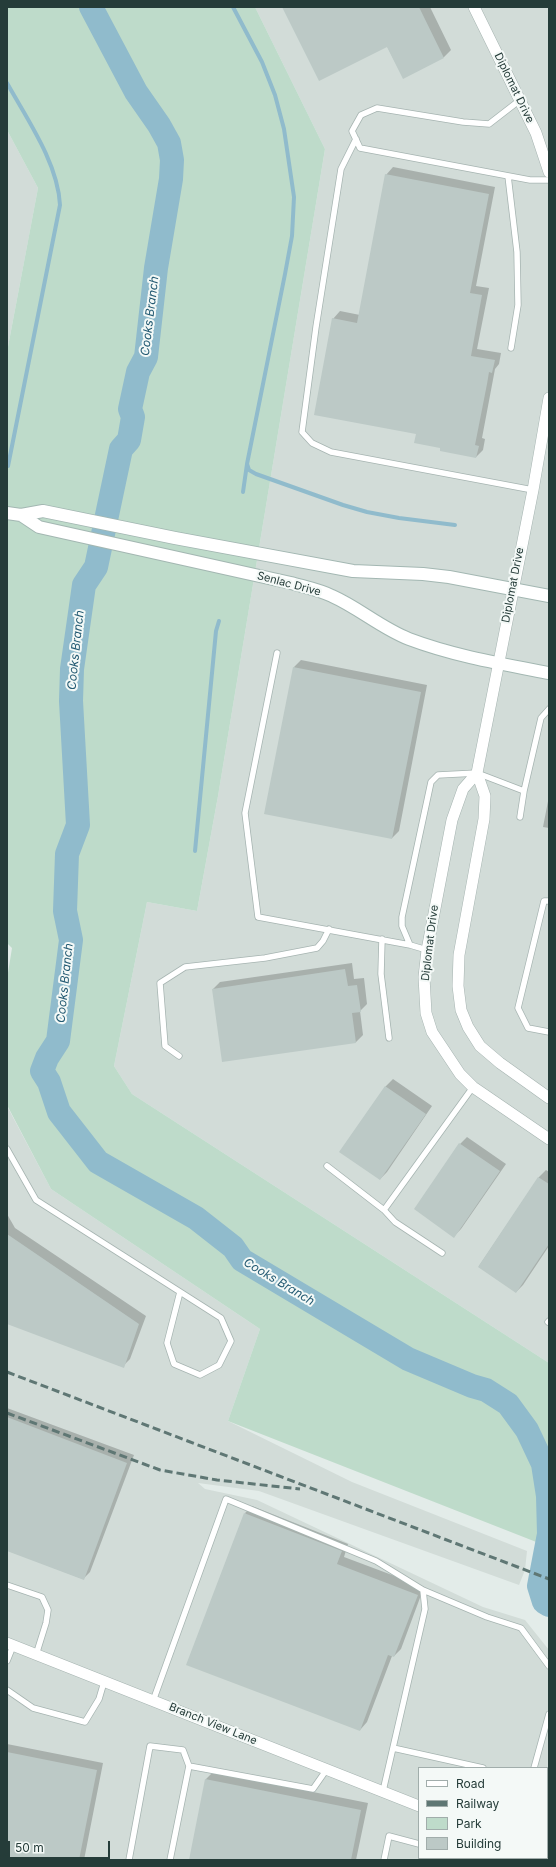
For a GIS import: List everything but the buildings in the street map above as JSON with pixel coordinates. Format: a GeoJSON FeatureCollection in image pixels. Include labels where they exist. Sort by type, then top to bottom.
{"type":"FeatureCollection","features":[{"type":"Feature","properties":{"kind":"street","name":"Diplomat Drive"},"geometry":{"type":"LineString","coordinates":[[474,7],[536,133],[549,172]]}},
{"type":"Feature","properties":{"kind":"street","name":"Diplomat Drive"},"geometry":{"type":"LineString","coordinates":[[549,398],[533,490],[477,773],[485,796],[484,819],[459,955],[458,986],[461,1010],[468,1027],[480,1046],[500,1063],[549,1098]]}},
{"type":"Feature","properties":{"kind":"street","name":"Senlac Drive"},"geometry":{"type":"LineString","coordinates":[[7,513],[21,515],[43,511],[353,572],[423,574],[449,577],[549,596]]}},
{"type":"Feature","properties":{"kind":"street","name":"Senlac Drive"},"geometry":{"type":"LineString","coordinates":[[21,515],[39,528],[291,582],[332,596],[376,623],[408,639],[498,663],[549,673]]}},
{"type":"Feature","properties":{"kind":"street","name":"Diplomat Drive"},"geometry":{"type":"LineString","coordinates":[[477,773],[463,789],[452,820],[427,950],[424,977],[426,1012],[430,1025],[447,1057],[460,1074],[473,1086],[549,1139]]}},
{"type":"Feature","properties":{"kind":"street","name":"Branch View Lane"},"geometry":{"type":"LineString","coordinates":[[10,1644],[418,1806]]}},
{"type":"Feature","properties":{"kind":"lane"},"geometry":{"type":"LineString","coordinates":[[520,100],[489,124],[463,122],[377,108],[361,115],[352,131],[360,148],[530,180],[549,180]]}},
{"type":"Feature","properties":{"kind":"lane"},"geometry":{"type":"LineString","coordinates":[[356,139],[342,169],[316,328],[302,432],[312,443],[331,452],[533,490]]}},
{"type":"Feature","properties":{"kind":"lane"},"geometry":{"type":"LineString","coordinates":[[508,176],[517,252],[518,305],[511,348]]}},
{"type":"Feature","properties":{"kind":"lane"},"geometry":{"type":"LineString","coordinates":[[277,654],[245,813],[258,917],[382,939],[427,950]]}},
{"type":"Feature","properties":{"kind":"lane"},"geometry":{"type":"LineString","coordinates":[[520,817],[524,791],[541,718],[549,709]]}},
{"type":"Feature","properties":{"kind":"lane"},"geometry":{"type":"LineString","coordinates":[[410,945],[402,926],[402,917],[431,782],[438,775],[477,773],[524,791]]}},
{"type":"Feature","properties":{"kind":"lane"},"geometry":{"type":"LineString","coordinates":[[549,901],[544,901],[518,1008],[528,1028],[549,1032]]}},
{"type":"Feature","properties":{"kind":"lane"},"geometry":{"type":"LineString","coordinates":[[179,1056],[165,1046],[160,983],[185,967],[265,958],[317,948],[323,941],[329,929]]}},
{"type":"Feature","properties":{"kind":"lane"},"geometry":{"type":"LineString","coordinates":[[382,939],[381,974],[389,1038]]}},
{"type":"Feature","properties":{"kind":"lane"},"geometry":{"type":"LineString","coordinates":[[384,1210],[473,1086]]}},
{"type":"Feature","properties":{"kind":"lane"},"geometry":{"type":"LineString","coordinates":[[7,1148],[36,1200],[180,1292],[220,1318],[231,1341],[219,1365],[200,1375],[174,1364],[167,1343],[180,1292]]}},
{"type":"Feature","properties":{"kind":"lane"},"geometry":{"type":"LineString","coordinates":[[327,1166],[384,1210],[395,1222],[442,1253]]}},
{"type":"Feature","properties":{"kind":"lane"},"geometry":{"type":"LineString","coordinates":[[154,1701],[226,1499],[376,1561],[422,1590],[487,1617],[521,1628],[549,1666]]}},
{"type":"Feature","properties":{"kind":"lane"},"geometry":{"type":"LineString","coordinates":[[7,1585],[42,1597],[48,1610],[46,1623],[36,1655]]}},
{"type":"Feature","properties":{"kind":"lane"},"geometry":{"type":"LineString","coordinates":[[383,1791],[425,1609],[422,1590]]}},
{"type":"Feature","properties":{"kind":"lane"},"geometry":{"type":"LineString","coordinates":[[7,1661],[10,1644]]}},
{"type":"Feature","properties":{"kind":"lane"},"geometry":{"type":"LineString","coordinates":[[7,1690],[33,1708],[85,1722],[99,1698],[104,1682]]}},
{"type":"Feature","properties":{"kind":"lane"},"geometry":{"type":"LineString","coordinates":[[534,1767],[549,1714]]}},
{"type":"Feature","properties":{"kind":"lane"},"geometry":{"type":"LineString","coordinates":[[129,1860],[150,1746],[184,1750],[189,1766],[170,1860]]}},
{"type":"Feature","properties":{"kind":"lane"},"geometry":{"type":"LineString","coordinates":[[393,1748],[478,1767]]}},
{"type":"Feature","properties":{"kind":"lane"},"geometry":{"type":"LineString","coordinates":[[189,1766],[313,1788],[327,1769]]}},
{"type":"Feature","properties":{"kind":"lane"},"geometry":{"type":"LineString","coordinates":[[384,1860],[388,1836],[418,1844]]}},
{"type":"Feature","properties":{"kind":"shaded area"},"geometry":{"type":"Polygon","coordinates":[[[255,7],[549,7],[549,1363],[132,1094],[114,1066],[147,902],[197,911],[218,796],[325,149],[255,7]]]}},
{"type":"Feature","properties":{"kind":"shaded area"},"geometry":{"type":"Polygon","coordinates":[[[7,130],[38,188],[7,352],[7,130]]]}},
{"type":"Feature","properties":{"kind":"shaded area"},"geometry":{"type":"Polygon","coordinates":[[[7,1106],[51,1189],[260,1329],[228,1421],[352,1482],[527,1551],[525,1570],[519,1585],[259,1491],[198,1483],[205,1489],[257,1500],[483,1607],[525,1620],[549,1650],[549,1860],[7,1860],[7,1106]]]}},
{"type":"Feature","properties":{"kind":"green space"},"geometry":{"type":"Polygon","coordinates":[[[7,7],[255,7],[325,149],[218,796],[197,911],[147,902],[114,1066],[132,1094],[549,1363],[549,1547],[228,1421],[260,1329],[51,1189],[7,1105],[7,979],[12,948],[7,943],[7,352],[38,188],[7,130],[7,7]]]}},
{"type":"Feature","properties":{"kind":"waterway","name":"Cooks Branch"},"geometry":{"type":"LineString","coordinates":[[91,7],[136,92],[159,125],[169,143],[172,160],[171,179],[156,268],[146,357],[138,372],[130,409],[133,417],[129,440],[121,449],[96,567],[84,585],[72,669],[71,701],[78,825],[67,854],[65,911],[71,940],[58,1041],[47,1058],[42,1071],[49,1082],[59,1112],[98,1162],[196,1218],[233,1247],[242,1260],[408,1359],[472,1386],[486,1390],[508,1404],[527,1430],[543,1464],[548,1496],[549,1534],[539,1586],[544,1602],[549,1605]]}},
{"type":"Feature","properties":{"kind":"waterway"},"geometry":{"type":"LineString","coordinates":[[233,7],[262,62],[275,95],[284,129],[294,197],[292,236],[247,464],[243,492]]}},
{"type":"Feature","properties":{"kind":"waterway"},"geometry":{"type":"LineString","coordinates":[[7,83],[48,157],[54,173],[60,205],[8,466]]}},
{"type":"Feature","properties":{"kind":"waterway"},"geometry":{"type":"LineString","coordinates":[[247,464],[249,470],[256,474],[343,505],[367,512],[399,518],[455,525]]}},
{"type":"Feature","properties":{"kind":"waterway"},"geometry":{"type":"LineString","coordinates":[[195,851],[216,631],[219,621]]}},
{"type":"Feature","properties":{"kind":"railway"},"geometry":{"type":"LineString","coordinates":[[7,1372],[549,1579]]}},
{"type":"Feature","properties":{"kind":"railway"},"geometry":{"type":"LineString","coordinates":[[7,1413],[160,1470],[217,1480],[300,1489]]}}]}
